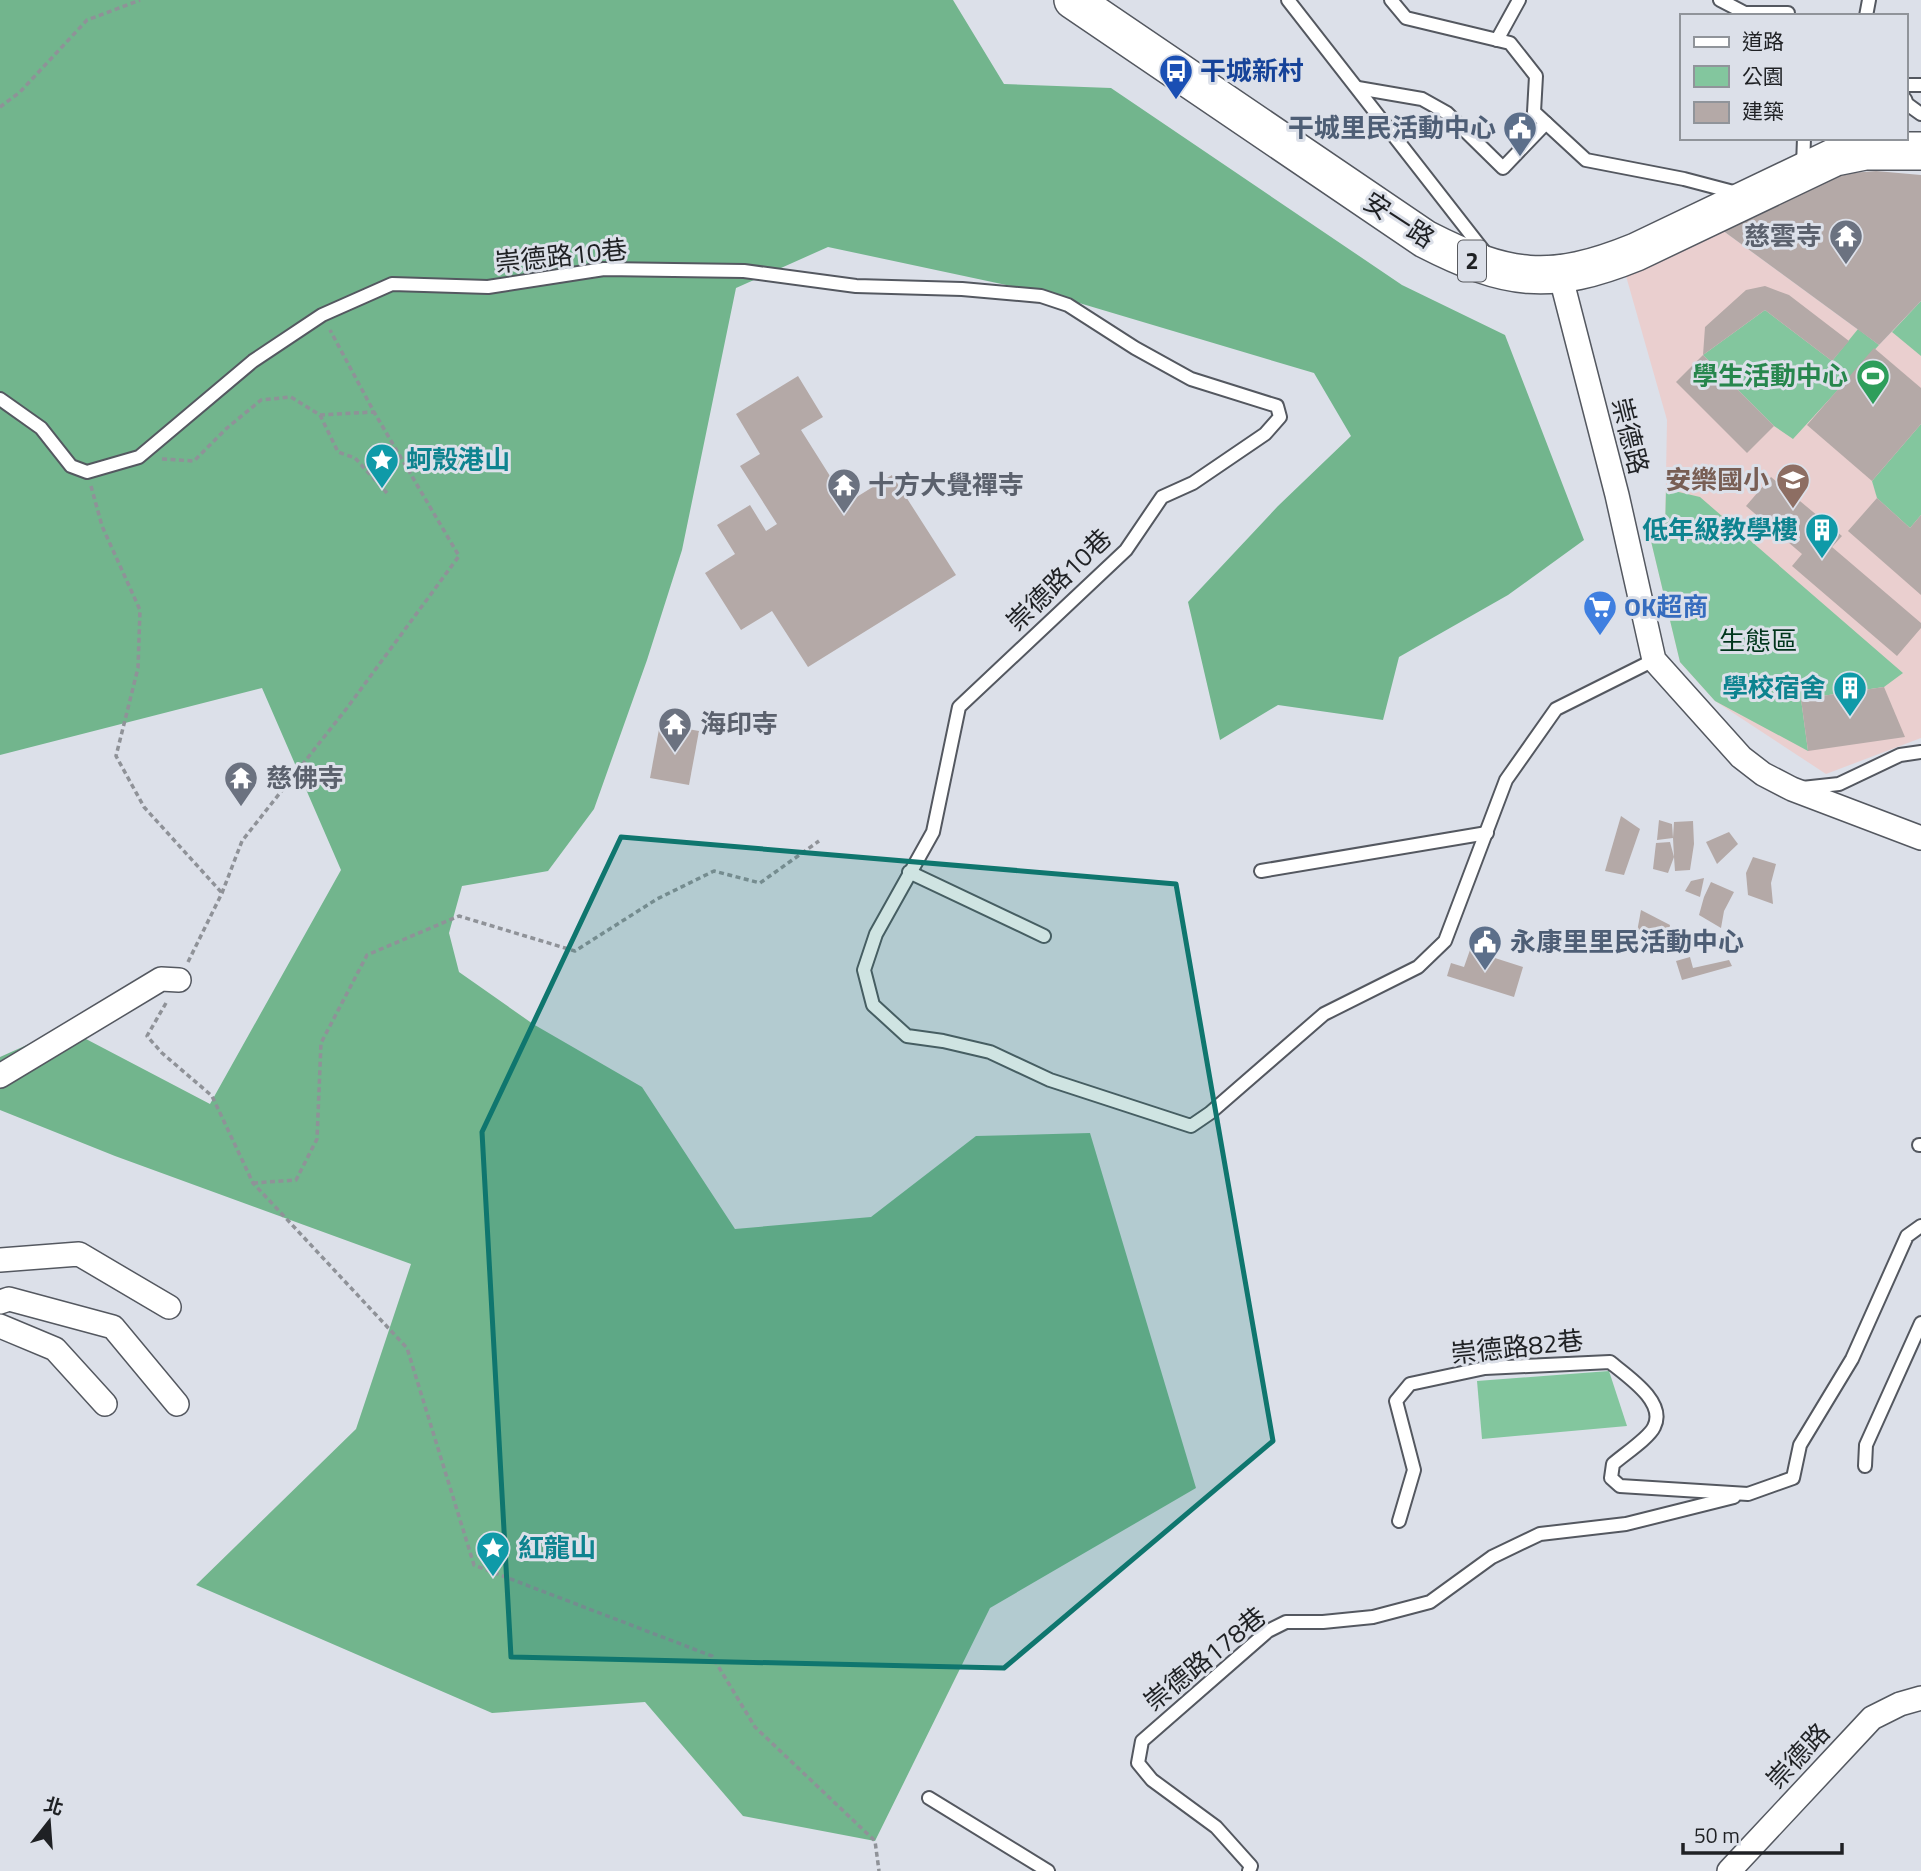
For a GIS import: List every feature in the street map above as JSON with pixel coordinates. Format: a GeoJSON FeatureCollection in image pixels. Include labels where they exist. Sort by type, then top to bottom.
{"type":"FeatureCollection","features":[{"type":"Feature","properties":{"kind":"main road","name":"安一路"},"geometry":{"type":"LineString","coordinates":[[1073,0],[1425,239],[1475,263],[1520,275],[1560,274],[1604,265],[1751,197],[1803,155],[1835,157],[1850,153],[1895,150],[1921,152]]}},
{"type":"Feature","properties":{"kind":"street","name":"崇德路"},"geometry":{"type":"LineString","coordinates":[[1560,274],[1616,495],[1654,660],[1741,757],[1763,774],[1792,789],[1921,838]]}},
{"type":"Feature","properties":{"kind":"street"},"geometry":{"type":"LineString","coordinates":[[0,1076],[161,979],[179,980]]}},
{"type":"Feature","properties":{"kind":"street"},"geometry":{"type":"LineString","coordinates":[[0,1260],[79,1254],[169,1307]]}},
{"type":"Feature","properties":{"kind":"street"},"geometry":{"type":"LineString","coordinates":[[0,1302],[9,1299],[113,1327],[177,1404]]}},
{"type":"Feature","properties":{"kind":"street"},"geometry":{"type":"LineString","coordinates":[[0,1326],[55,1349],[105,1404]]}},
{"type":"Feature","properties":{"kind":"street","name":"崇德路"},"geometry":{"type":"LineString","coordinates":[[1729,1871],[1872,1718],[1900,1704],[1921,1698]]}},
{"type":"Feature","properties":{"kind":"lane"},"geometry":{"type":"LineString","coordinates":[[1391,0],[1406,18],[1510,43],[1536,76],[1534,112],[1586,160],[1684,179],[1751,197]]}},
{"type":"Feature","properties":{"kind":"lane"},"geometry":{"type":"LineString","coordinates":[[1497,40],[1519,0]]}},
{"type":"Feature","properties":{"kind":"lane"},"geometry":{"type":"LineString","coordinates":[[1720,0],[1745,13],[1788,10]]}},
{"type":"Feature","properties":{"kind":"lane"},"geometry":{"type":"LineString","coordinates":[[1292,2],[1499,270]]}},
{"type":"Feature","properties":{"kind":"lane"},"geometry":{"type":"LineString","coordinates":[[1358,88],[1422,99],[1447,113],[1503,168],[1546,123]]}},
{"type":"Feature","properties":{"kind":"lane","name":"崇德路10巷"},"geometry":{"type":"LineString","coordinates":[[139,457],[253,360],[322,315],[392,284],[488,287],[604,269],[744,271],[856,286],[961,289],[1041,296],[1068,305],[1135,348],[1191,379],[1277,406],[1280,417],[1265,434],[1193,483],[1162,497],[1126,550],[959,707],[933,832],[876,934],[864,970],[873,1005],[907,1036],[990,1052],[1050,1080],[1191,1126],[1210,1113],[1324,1014],[1418,967],[1445,941],[1506,780],[1556,709],[1654,660]]}},
{"type":"Feature","properties":{"kind":"lane"},"geometry":{"type":"LineString","coordinates":[[0,399],[41,428],[71,466],[88,472],[139,457]]}},
{"type":"Feature","properties":{"kind":"lane"},"geometry":{"type":"LineString","coordinates":[[1792,789],[1839,784],[1900,755],[1921,752]]}},
{"type":"Feature","properties":{"kind":"lane"},"geometry":{"type":"LineString","coordinates":[[1261,871],[1487,833]]}},
{"type":"Feature","properties":{"kind":"lane"},"geometry":{"type":"LineString","coordinates":[[909,872],[1044,936]]}},
{"type":"Feature","properties":{"kind":"lane","name":"崇德路82巷"},"geometry":{"type":"LineString","coordinates":[[1399,1521],[1414,1470],[1395,1401],[1410,1384],[1485,1368],[1611,1362],[1652,1399],[1657,1418],[1654,1428],[1613,1464],[1611,1478],[1620,1486],[1748,1494],[1793,1478],[1800,1445],[1852,1359],[1908,1236],[1921,1226]]}},
{"type":"Feature","properties":{"kind":"lane"},"geometry":{"type":"LineString","coordinates":[[1865,1466],[1866,1445],[1921,1323]]}},
{"type":"Feature","properties":{"kind":"lane","name":"崇德路178巷"},"geometry":{"type":"LineString","coordinates":[[1251,1869],[1216,1827],[1152,1780],[1138,1763],[1142,1741],[1268,1631],[1286,1622],[1323,1622],[1373,1617],[1430,1602],[1492,1557],[1540,1534],[1626,1524],[1748,1494]]}},
{"type":"Feature","properties":{"kind":"lane"},"geometry":{"type":"LineString","coordinates":[[929,1798],[1048,1871]]}},
{"type":"Feature","properties":{"kind":"path"},"geometry":{"type":"LineString","coordinates":[[0,107],[20,92],[86,20],[140,0]]}},
{"type":"Feature","properties":{"kind":"path"},"geometry":{"type":"LineString","coordinates":[[322,315],[374,412],[459,556],[348,708],[242,841],[222,893],[179,980],[147,1036],[162,1053],[212,1096],[253,1183],[407,1348],[474,1565],[712,1656],[755,1727],[875,1841],[879,1871]]}},
{"type":"Feature","properties":{"kind":"path"},"geometry":{"type":"LineString","coordinates":[[139,457],[194,461],[261,400],[292,397],[320,415],[338,452],[355,458],[387,493]]}},
{"type":"Feature","properties":{"kind":"path"},"geometry":{"type":"LineString","coordinates":[[320,415],[374,412]]}},
{"type":"Feature","properties":{"kind":"path"},"geometry":{"type":"LineString","coordinates":[[88,472],[102,526],[140,610],[138,668],[116,756],[144,807],[222,893]]}},
{"type":"Feature","properties":{"kind":"path"},"geometry":{"type":"LineString","coordinates":[[253,1183],[296,1180],[317,1139],[321,1043],[367,955],[459,916],[575,951],[657,900],[715,871],[760,883],[819,841]]}},
{"type":"Feature","properties":{"kind":"highlighted area"},"geometry":{"type":"Polygon","coordinates":[[[621,837],[1176,884],[1273,1441],[1004,1668],[511,1657],[482,1132],[621,837]]]}},
{"type":"Feature","properties":{"kind":"shaded area","name":"安樂國小"},"geometry":{"type":"Polygon","coordinates":[[[1722,230],[1879,345],[1921,301],[1921,738],[1826,774],[1715,701],[1680,662],[1650,537],[1665,530],[1667,420],[1626,276],[1722,230]]]}},
{"type":"Feature","properties":{"kind":"green space"},"geometry":{"type":"Polygon","coordinates":[[[0,0],[953,0],[1004,84],[1111,88],[1402,285],[1505,335],[1584,540],[1508,595],[1399,657],[1383,720],[1278,705],[1220,740],[1188,602],[1278,506],[1351,436],[1314,373],[1049,294],[828,247],[736,288],[682,550],[647,660],[594,809],[548,871],[462,886],[449,933],[459,972],[533,1024],[642,1087],[735,1229],[871,1217],[976,1136],[1090,1133],[1196,1488],[990,1608],[875,1841],[743,1816],[645,1702],[492,1713],[196,1585],[356,1429],[411,1264],[115,1156],[0,1110],[0,1057],[65,1028],[210,1104],[341,870],[262,688],[0,755],[0,0]]]}},
{"type":"Feature","properties":{"kind":"green space"},"geometry":{"type":"Polygon","coordinates":[[[1921,301],[1921,356],[1892,332],[1921,301]]]}},
{"type":"Feature","properties":{"kind":"green space"},"geometry":{"type":"Polygon","coordinates":[[[1765,310],[1832,361],[1858,329],[1879,345],[1793,439],[1774,426],[1703,355],[1765,310]]]}},
{"type":"Feature","properties":{"kind":"green space"},"geometry":{"type":"Polygon","coordinates":[[[1921,424],[1921,515],[1910,528],[1877,498],[1872,481],[1921,424]]]}},
{"type":"Feature","properties":{"kind":"green space","name":"生態區"},"geometry":{"type":"Polygon","coordinates":[[[1666,489],[1700,497],[1903,673],[1884,687],[1801,699],[1808,751],[1715,701],[1680,662],[1650,537],[1665,530],[1666,489]]]}},
{"type":"Feature","properties":{"kind":"green space"},"geometry":{"type":"Polygon","coordinates":[[[1609,1371],[1627,1426],[1482,1439],[1477,1381],[1609,1371]]]}},
{"type":"Feature","properties":{"kind":"building","name":"慈雲寺"},"geometry":{"type":"Polygon","coordinates":[[[1876,171],[1921,175],[1921,301],[1879,345],[1722,230],[1838,174],[1876,171]]]}},
{"type":"Feature","properties":{"kind":"building"},"geometry":{"type":"Polygon","coordinates":[[[1765,286],[1789,295],[1849,341],[1832,361],[1765,310],[1703,355],[1705,327],[1746,290],[1765,286]]]}},
{"type":"Feature","properties":{"kind":"building","name":"學生活動中心"},"geometry":{"type":"Polygon","coordinates":[[[1874,348],[1921,388],[1921,424],[1872,481],[1807,425],[1874,348]]]}},
{"type":"Feature","properties":{"kind":"building"},"geometry":{"type":"Polygon","coordinates":[[[1703,355],[1774,426],[1747,453],[1676,382],[1703,355]]]}},
{"type":"Feature","properties":{"kind":"building","name":"十方大覺禪寺"},"geometry":{"type":"Polygon","coordinates":[[[798,376],[823,417],[801,430],[847,503],[892,475],[956,575],[808,667],[772,611],[741,630],[705,573],[735,554],[717,525],[750,505],[766,531],[777,524],[740,466],[760,454],[736,414],[798,376]]]}},
{"type":"Feature","properties":{"kind":"building","name":"低年級教學樓"},"geometry":{"type":"Polygon","coordinates":[[[1771,477],[1842,536],[1832,547],[1921,623],[1921,628],[1897,656],[1792,566],[1802,554],[1746,506],[1771,477]]]}},
{"type":"Feature","properties":{"kind":"building"},"geometry":{"type":"Polygon","coordinates":[[[1877,498],[1910,528],[1921,515],[1921,595],[1848,531],[1877,498]]]}},
{"type":"Feature","properties":{"kind":"building","name":"學校宿舍"},"geometry":{"type":"Polygon","coordinates":[[[1884,687],[1905,737],[1808,751],[1801,699],[1884,687]]]}},
{"type":"Feature","properties":{"kind":"building","name":"海印寺"},"geometry":{"type":"Polygon","coordinates":[[[660,724],[699,731],[689,785],[650,778],[660,724]]]}},
{"type":"Feature","properties":{"kind":"building"},"geometry":{"type":"Polygon","coordinates":[[[1621,816],[1640,829],[1624,875],[1605,871],[1621,816]]]}},
{"type":"Feature","properties":{"kind":"building"},"geometry":{"type":"Polygon","coordinates":[[[1659,820],[1672,824],[1673,838],[1657,840],[1659,820]]]}},
{"type":"Feature","properties":{"kind":"building"},"geometry":{"type":"Polygon","coordinates":[[[1693,821],[1694,844],[1690,870],[1675,871],[1674,822],[1693,821]]]}},
{"type":"Feature","properties":{"kind":"building"},"geometry":{"type":"Polygon","coordinates":[[[1729,832],[1738,844],[1717,864],[1706,842],[1729,832]]]}},
{"type":"Feature","properties":{"kind":"building"},"geometry":{"type":"Polygon","coordinates":[[[1670,842],[1674,857],[1668,873],[1653,869],[1656,843],[1670,842]]]}},
{"type":"Feature","properties":{"kind":"building"},"geometry":{"type":"Polygon","coordinates":[[[1753,857],[1776,864],[1771,883],[1773,904],[1748,895],[1746,873],[1753,857]]]}},
{"type":"Feature","properties":{"kind":"building"},"geometry":{"type":"Polygon","coordinates":[[[1704,878],[1700,897],[1685,891],[1691,881],[1704,878]]]}},
{"type":"Feature","properties":{"kind":"building"},"geometry":{"type":"Polygon","coordinates":[[[1711,882],[1734,892],[1724,911],[1721,928],[1699,915],[1711,882]]]}},
{"type":"Feature","properties":{"kind":"building"},"geometry":{"type":"Polygon","coordinates":[[[1641,910],[1670,925],[1667,939],[1637,932],[1641,910]]]}},
{"type":"Feature","properties":{"kind":"building","name":"永康里里民活動中心"},"geometry":{"type":"Polygon","coordinates":[[[1470,950],[1523,967],[1514,997],[1447,976],[1451,963],[1464,967],[1470,950]]]}},
{"type":"Feature","properties":{"kind":"building"},"geometry":{"type":"Polygon","coordinates":[[[1690,957],[1693,968],[1729,960],[1732,966],[1682,980],[1676,961],[1690,957]]]}},
{"type":"Feature","properties":{"kind":"place","name":"干城新村"},"geometry":{"type":"Point","coordinates":[1176,101]}},
{"type":"Feature","properties":{"kind":"place","name":"干城里民活動中心"},"geometry":{"type":"Point","coordinates":[1520,158]}},
{"type":"Feature","properties":{"kind":"place","name":"慈雲寺"},"geometry":{"type":"Point","coordinates":[1846,266]}},
{"type":"Feature","properties":{"kind":"place","name":"學生活動中心"},"geometry":{"type":"Point","coordinates":[1873,406]}},
{"type":"Feature","properties":{"kind":"place","name":"蚵殼港山"},"geometry":{"type":"Point","coordinates":[382,490]}},
{"type":"Feature","properties":{"kind":"place","name":"安樂國小"},"geometry":{"type":"Point","coordinates":[1793,510]}},
{"type":"Feature","properties":{"kind":"place","name":"十方大覺禪寺"},"geometry":{"type":"Point","coordinates":[844,515]}},
{"type":"Feature","properties":{"kind":"place","name":"低年級教學樓"},"geometry":{"type":"Point","coordinates":[1822,560]}},
{"type":"Feature","properties":{"kind":"place","name":"OK超商"},"geometry":{"type":"Point","coordinates":[1600,637]}},
{"type":"Feature","properties":{"kind":"place","name":"學校宿舍"},"geometry":{"type":"Point","coordinates":[1850,718]}},
{"type":"Feature","properties":{"kind":"place","name":"海印寺"},"geometry":{"type":"Point","coordinates":[675,754]}},
{"type":"Feature","properties":{"kind":"place","name":"慈佛寺"},"geometry":{"type":"Point","coordinates":[241,808]}},
{"type":"Feature","properties":{"kind":"place","name":"永康里里民活動中心"},"geometry":{"type":"Point","coordinates":[1485,972]}},
{"type":"Feature","properties":{"kind":"place","name":"紅龍山"},"geometry":{"type":"Point","coordinates":[493,1578]}}]}
